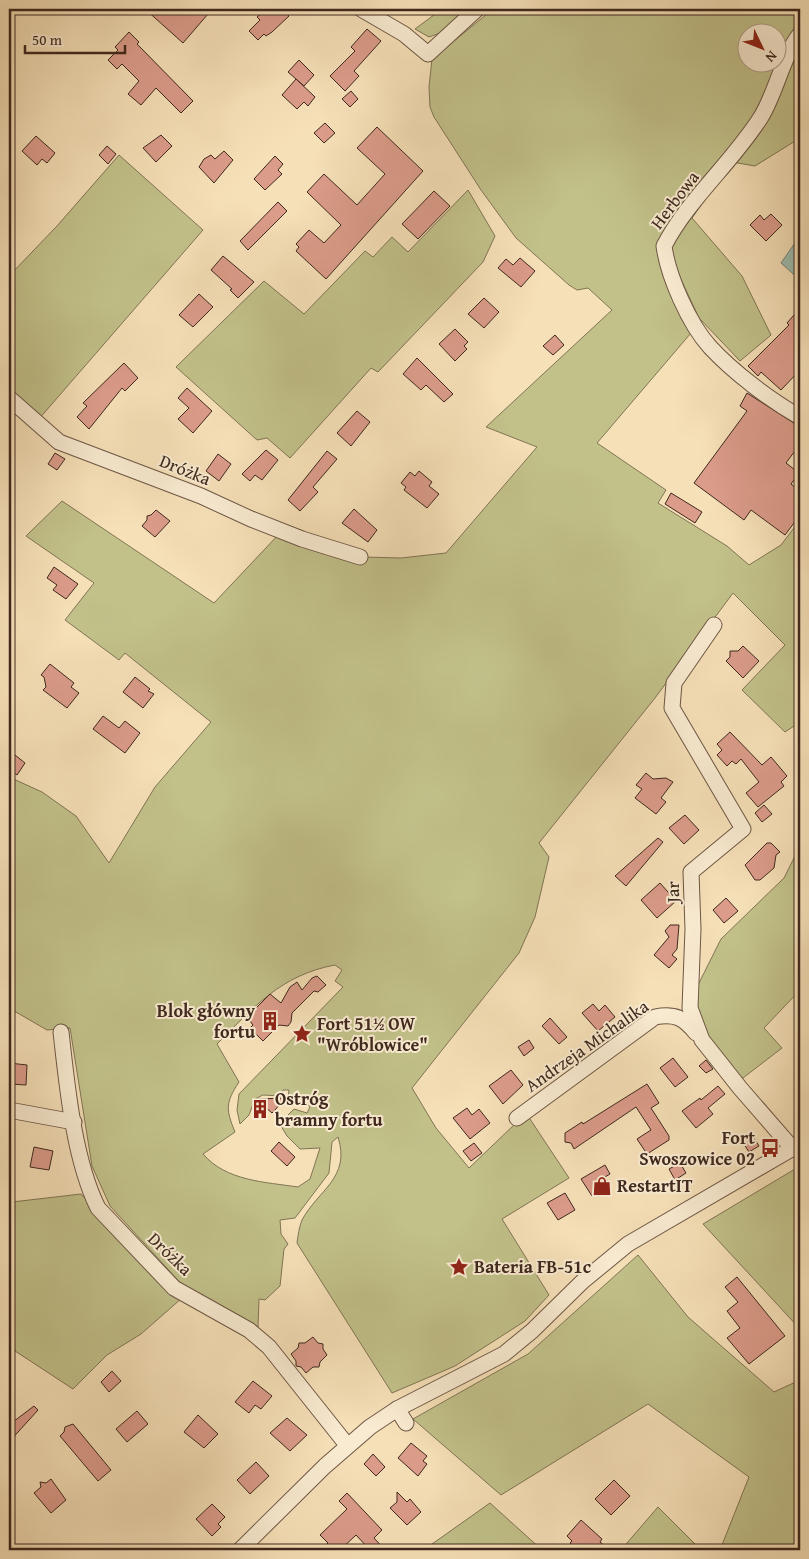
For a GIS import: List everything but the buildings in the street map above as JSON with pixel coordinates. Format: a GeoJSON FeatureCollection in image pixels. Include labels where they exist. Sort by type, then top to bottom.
{"type":"FeatureCollection","features":[{"type":"Feature","properties":{"kind":"street"},"geometry":{"type":"LineString","coordinates":[[361,9],[404,34],[428,54],[477,9]]}},
{"type":"Feature","properties":{"kind":"street","name":"Herbowa"},"geometry":{"type":"LineString","coordinates":[[800,34],[762,116],[741,146],[690,207],[664,246],[666,263],[690,317],[709,346],[737,371],[800,418]]}},
{"type":"Feature","properties":{"kind":"street","name":"Dróżka"},"geometry":{"type":"LineString","coordinates":[[9,398],[60,442],[201,496],[268,526],[360,557]]}},
{"type":"Feature","properties":{"kind":"street","name":"Jar"},"geometry":{"type":"LineString","coordinates":[[714,625],[674,683],[672,708],[743,829],[691,872],[690,1008],[702,1040],[740,1088],[797,1147]]}},
{"type":"Feature","properties":{"kind":"street","name":"Andrzeja Michalika"},"geometry":{"type":"LineString","coordinates":[[517,1118],[655,1017],[669,1014],[688,1022],[702,1040]]}},
{"type":"Feature","properties":{"kind":"street","name":"Dróżka"},"geometry":{"type":"LineString","coordinates":[[61,1032],[78,1147],[91,1194],[98,1208],[174,1288],[222,1313],[249,1330],[269,1346],[347,1445]]}},
{"type":"Feature","properties":{"kind":"street"},"geometry":{"type":"LineString","coordinates":[[9,1110],[74,1122]]}},
{"type":"Feature","properties":{"kind":"street"},"geometry":{"type":"LineString","coordinates":[[240,1550],[347,1445],[397,1409],[504,1354],[532,1331],[583,1281],[628,1244],[797,1147]]}},
{"type":"Feature","properties":{"kind":"street"},"geometry":{"type":"LineString","coordinates":[[397,1409],[406,1423]]}},
{"type":"Feature","properties":{"kind":"shaded area"},"geometry":{"type":"Polygon","coordinates":[[[442,9],[469,9],[443,32],[429,37],[415,29],[442,9]]]}},
{"type":"Feature","properties":{"kind":"shaded area"},"geometry":{"type":"Polygon","coordinates":[[[493,9],[800,9],[800,138],[755,166],[732,162],[692,218],[742,276],[771,335],[740,361],[699,318],[671,258],[670,247],[691,218],[671,227],[658,250],[691,333],[597,443],[666,490],[658,503],[727,546],[749,565],[781,545],[800,520],[800,722],[785,732],[742,690],[785,645],[733,593],[655,698],[539,843],[549,857],[535,917],[519,953],[412,1088],[436,1128],[469,1168],[516,1123],[528,1116],[569,1178],[502,1219],[549,1295],[525,1321],[455,1366],[392,1393],[297,1243],[302,1220],[337,1173],[341,1151],[338,1137],[332,1142],[329,1173],[295,1218],[280,1220],[281,1234],[288,1244],[284,1249],[280,1286],[265,1300],[259,1299],[258,1327],[188,1291],[110,1206],[92,1166],[70,1028],[47,1030],[9,1008],[9,777],[42,792],[76,816],[109,863],[155,787],[211,722],[125,653],[119,660],[65,620],[94,583],[26,536],[62,501],[214,603],[280,533],[363,557],[401,558],[446,553],[537,447],[486,427],[612,310],[588,288],[577,290],[569,285],[516,238],[481,190],[434,117],[430,107],[429,87],[432,59],[493,9]],[[335,965],[299,976],[256,1005],[217,1044],[239,1082],[231,1096],[228,1107],[235,1132],[203,1154],[223,1170],[247,1179],[298,1187],[310,1179],[320,1148],[300,1149],[287,1136],[281,1126],[285,1118],[294,1109],[307,1113],[310,1107],[307,1104],[288,1100],[289,1090],[283,1090],[281,1096],[263,1095],[255,1099],[249,1115],[240,1124],[237,1110],[239,1094],[343,987],[335,981],[342,970],[335,965]]]}},
{"type":"Feature","properties":{"kind":"shaded area"},"geometry":{"type":"Polygon","coordinates":[[[119,155],[203,230],[38,420],[9,389],[9,276],[57,226],[119,155]]]}},
{"type":"Feature","properties":{"kind":"shaded area"},"geometry":{"type":"Polygon","coordinates":[[[468,190],[495,236],[483,262],[378,372],[371,368],[290,458],[267,438],[257,440],[176,367],[264,281],[304,314],[365,251],[373,257],[392,237],[408,252],[468,190]]]}},
{"type":"Feature","properties":{"kind":"shaded area"},"geometry":{"type":"Polygon","coordinates":[[[797,240],[800,240],[800,280],[781,263],[797,240]]]}},
{"type":"Feature","properties":{"kind":"shaded area"},"geometry":{"type":"Polygon","coordinates":[[[800,836],[800,990],[764,1028],[782,1048],[739,1081],[712,1048],[693,995],[721,939],[784,878],[798,850],[800,836]]]}},
{"type":"Feature","properties":{"kind":"shaded area"},"geometry":{"type":"Polygon","coordinates":[[[800,1166],[800,1329],[703,1224],[800,1166]]]}},
{"type":"Feature","properties":{"kind":"shaded area"},"geometry":{"type":"Polygon","coordinates":[[[81,1194],[170,1290],[182,1298],[141,1334],[107,1355],[73,1389],[9,1347],[9,1209],[12,1202],[81,1194]]]}},
{"type":"Feature","properties":{"kind":"shaded area"},"geometry":{"type":"Polygon","coordinates":[[[638,1255],[688,1317],[774,1392],[800,1380],[800,1550],[720,1550],[749,1477],[648,1404],[501,1495],[413,1419],[528,1354],[638,1255]]]}},
{"type":"Feature","properties":{"kind":"shaded area"},"geometry":{"type":"Polygon","coordinates":[[[490,1503],[542,1550],[424,1550],[425,1549],[490,1503]]]}},
{"type":"Feature","properties":{"kind":"shaded area"},"geometry":{"type":"Polygon","coordinates":[[[658,1507],[701,1550],[621,1550],[658,1507]]]}},
{"type":"Feature","properties":{"kind":"place","name":"Blok główny fortu"},"geometry":{"type":"Point","coordinates":[270,1021]}},
{"type":"Feature","properties":{"kind":"place","name":"Fort 51½ OW \"Wróblowice\""},"geometry":{"type":"Point","coordinates":[302,1034]}},
{"type":"Feature","properties":{"kind":"place","name":"Ostróg bramny fortu"},"geometry":{"type":"Point","coordinates":[260,1109]}},
{"type":"Feature","properties":{"kind":"place","name":"Fort Swoszowice 02"},"geometry":{"type":"Point","coordinates":[770,1148]}},
{"type":"Feature","properties":{"kind":"place","name":"RestartIT"},"geometry":{"type":"Point","coordinates":[602,1186]}},
{"type":"Feature","properties":{"kind":"place","name":"Bateria FB-51c"},"geometry":{"type":"Point","coordinates":[459,1267]}}]}
